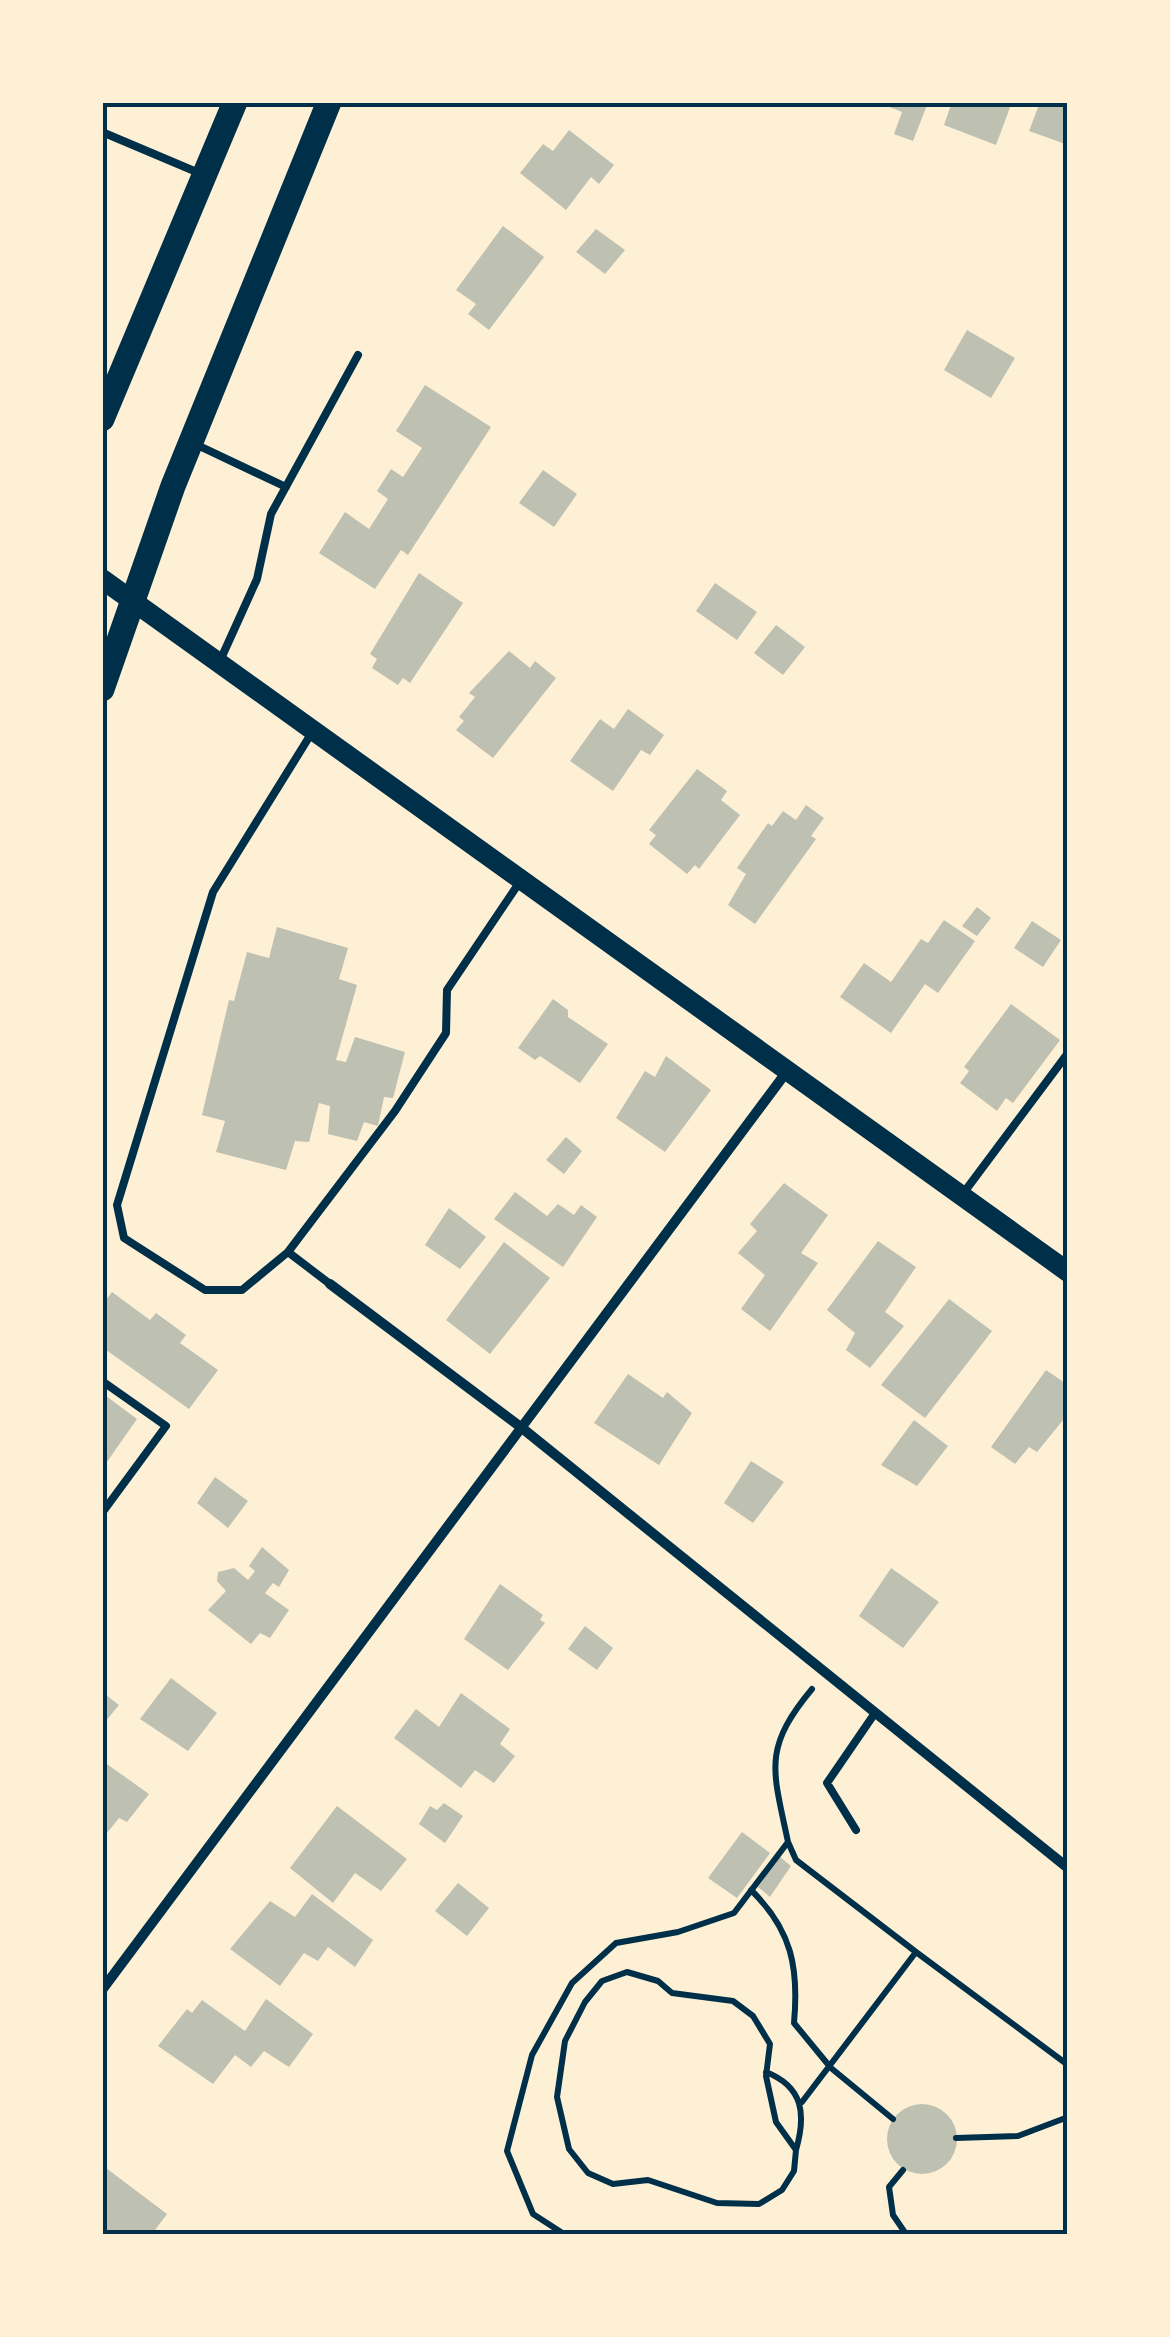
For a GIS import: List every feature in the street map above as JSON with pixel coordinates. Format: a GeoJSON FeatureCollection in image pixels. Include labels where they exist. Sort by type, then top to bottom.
{"type":"FeatureCollection","features":[{"type":"Feature","properties":{"kind":"main road"},"geometry":{"type":"LineString","coordinates":[[102,419],[235,102]]}},
{"type":"Feature","properties":{"kind":"main road"},"geometry":{"type":"LineString","coordinates":[[102,689],[191,442],[329,102]]}},
{"type":"Feature","properties":{"kind":"main road"},"geometry":{"type":"LineString","coordinates":[[102,579],[1068,1272]]}},
{"type":"Feature","properties":{"kind":"street"},"geometry":{"type":"LineString","coordinates":[[102,1990],[789,1069]]}},
{"type":"Feature","properties":{"kind":"street"},"geometry":{"type":"LineString","coordinates":[[330,1284],[522,1428],[1068,1868]]}},
{"type":"Feature","properties":{"kind":"lane"},"geometry":{"type":"LineString","coordinates":[[102,132],[203,174]]}},
{"type":"Feature","properties":{"kind":"lane"},"geometry":{"type":"LineString","coordinates":[[219,663],[258,578],[271,514],[358,355]]}},
{"type":"Feature","properties":{"kind":"lane"},"geometry":{"type":"LineString","coordinates":[[191,442],[286,488]]}},
{"type":"Feature","properties":{"kind":"lane"},"geometry":{"type":"LineString","coordinates":[[313,730],[213,892],[117,1205],[124,1238],[204,1290],[242,1290],[288,1252],[395,1112],[446,1033],[447,990],[522,878]]}},
{"type":"Feature","properties":{"kind":"lane"},"geometry":{"type":"LineString","coordinates":[[962,1195],[1068,1053]]}},
{"type":"Feature","properties":{"kind":"lane"},"geometry":{"type":"LineString","coordinates":[[288,1252],[330,1284]]}},
{"type":"Feature","properties":{"kind":"lane"},"geometry":{"type":"LineString","coordinates":[[102,1381],[166,1426],[102,1513]]}},
{"type":"Feature","properties":{"kind":"lane"},"geometry":{"type":"LineString","coordinates":[[856,1830],[827,1783],[875,1713]]}},
{"type":"Feature","properties":{"kind":"path"},"geometry":{"type":"LineString","coordinates":[[826,1673],[783,1724],[772,1769],[788,1842],[796,1860],[1068,2065]]}},
{"type":"Feature","properties":{"kind":"path"},"geometry":{"type":"LineString","coordinates":[[564,2234],[533,2214],[507,2151],[532,2056],[572,1983],[616,1943],[678,1932],[734,1913],[788,1842]]}},
{"type":"Feature","properties":{"kind":"path"},"geometry":{"type":"LineString","coordinates":[[751,1890],[776,1914],[798,1976],[794,2023],[831,2068],[893,2120]]}},
{"type":"Feature","properties":{"kind":"path"},"geometry":{"type":"LineString","coordinates":[[802,2102],[916,1952]]}},
{"type":"Feature","properties":{"kind":"path"},"geometry":{"type":"LineString","coordinates":[[766,2072],[784,2079],[802,2102],[802,2127],[794,2171],[782,2190],[759,2204],[717,2203],[648,2180],[613,2184],[588,2173],[569,2150],[557,2097],[565,2041],[585,2002],[602,1980],[627,1972],[658,1981],[672,1993],[733,2001],[753,2016],[770,2044],[766,2072],[776,2122],[796,2150]]}},
{"type":"Feature","properties":{"kind":"path"},"geometry":{"type":"LineString","coordinates":[[956,2138],[1018,2136],[1067,2118],[1068,2129]]}},
{"type":"Feature","properties":{"kind":"path"},"geometry":{"type":"LineString","coordinates":[[903,2170],[889,2187],[893,2215],[906,2234]]}},
{"type":"Feature","properties":{"kind":"building"},"geometry":{"type":"Polygon","coordinates":[[[877,102],[927,105],[913,141],[894,134],[902,112],[877,102]]]}},
{"type":"Feature","properties":{"kind":"building"},"geometry":{"type":"Polygon","coordinates":[[[952,102],[1012,102],[996,145],[944,125],[952,102]]]}},
{"type":"Feature","properties":{"kind":"building"},"geometry":{"type":"Polygon","coordinates":[[[1040,102],[1068,102],[1068,145],[1029,131],[1040,102]]]}},
{"type":"Feature","properties":{"kind":"building"},"geometry":{"type":"Polygon","coordinates":[[[569,130],[614,165],[599,184],[591,177],[566,210],[520,173],[543,144],[553,151],[569,130]]]}},
{"type":"Feature","properties":{"kind":"building"},"geometry":{"type":"Polygon","coordinates":[[[503,226],[544,257],[489,330],[468,314],[476,304],[456,290],[503,226]]]}},
{"type":"Feature","properties":{"kind":"building"},"geometry":{"type":"Polygon","coordinates":[[[596,229],[625,250],[605,274],[576,252],[596,229]]]}},
{"type":"Feature","properties":{"kind":"building"},"geometry":{"type":"Polygon","coordinates":[[[967,330],[1015,358],[991,398],[944,370],[967,330]]]}},
{"type":"Feature","properties":{"kind":"building"},"geometry":{"type":"Polygon","coordinates":[[[425,385],[491,427],[408,555],[401,550],[375,589],[319,553],[345,512],[369,529],[388,499],[377,491],[391,469],[403,477],[422,448],[396,431],[425,385]]]}},
{"type":"Feature","properties":{"kind":"building"},"geometry":{"type":"Polygon","coordinates":[[[543,470],[577,494],[554,527],[519,503],[543,470]]]}},
{"type":"Feature","properties":{"kind":"building"},"geometry":{"type":"Polygon","coordinates":[[[419,573],[463,603],[410,683],[403,678],[398,685],[372,668],[377,659],[370,654],[419,573]]]}},
{"type":"Feature","properties":{"kind":"building"},"geometry":{"type":"Polygon","coordinates":[[[715,583],[757,612],[737,640],[696,611],[715,583]]]}},
{"type":"Feature","properties":{"kind":"building"},"geometry":{"type":"Polygon","coordinates":[[[776,625],[805,647],[783,675],[754,653],[776,625]]]}},
{"type":"Feature","properties":{"kind":"building"},"geometry":{"type":"Polygon","coordinates":[[[509,651],[530,668],[535,661],[556,678],[493,758],[456,730],[464,721],[459,717],[475,697],[469,693],[509,651]]]}},
{"type":"Feature","properties":{"kind":"building"},"geometry":{"type":"Polygon","coordinates":[[[628,709],[664,735],[650,755],[641,750],[613,791],[570,761],[600,719],[614,729],[628,709]]]}},
{"type":"Feature","properties":{"kind":"building"},"geometry":{"type":"Polygon","coordinates":[[[697,769],[727,791],[721,800],[740,815],[699,869],[695,865],[687,874],[649,844],[656,835],[649,830],[697,769]]]}},
{"type":"Feature","properties":{"kind":"building"},"geometry":{"type":"Polygon","coordinates":[[[806,805],[824,818],[811,836],[816,839],[755,924],[728,905],[746,874],[737,868],[768,823],[772,826],[783,811],[796,820],[806,805]]]}},
{"type":"Feature","properties":{"kind":"building"},"geometry":{"type":"Polygon","coordinates":[[[977,907],[991,918],[977,936],[962,926],[977,907]]]}},
{"type":"Feature","properties":{"kind":"building"},"geometry":{"type":"Polygon","coordinates":[[[944,920],[975,941],[938,993],[925,984],[891,1033],[840,997],[864,963],[891,982],[921,939],[928,943],[944,920]]]}},
{"type":"Feature","properties":{"kind":"building"},"geometry":{"type":"Polygon","coordinates":[[[1032,921],[1061,940],[1043,967],[1014,948],[1032,921]]]}},
{"type":"Feature","properties":{"kind":"building"},"geometry":{"type":"Polygon","coordinates":[[[277,927],[348,948],[339,979],[357,985],[336,1060],[346,1062],[355,1037],[405,1052],[393,1098],[384,1097],[378,1126],[364,1122],[357,1141],[328,1134],[330,1106],[319,1103],[309,1142],[295,1141],[286,1170],[216,1152],[225,1121],[202,1115],[229,1000],[234,1001],[247,952],[269,958],[277,927]]]}},
{"type":"Feature","properties":{"kind":"building"},"geometry":{"type":"Polygon","coordinates":[[[553,999],[568,1010],[568,1017],[608,1044],[580,1083],[540,1056],[535,1060],[518,1048],[553,999]]]}},
{"type":"Feature","properties":{"kind":"building"},"geometry":{"type":"Polygon","coordinates":[[[1011,1004],[1060,1040],[1013,1103],[1006,1098],[997,1111],[960,1083],[969,1071],[964,1067],[1011,1004]]]}},
{"type":"Feature","properties":{"kind":"building"},"geometry":{"type":"Polygon","coordinates":[[[666,1056],[711,1090],[665,1152],[616,1118],[645,1071],[655,1077],[666,1056]]]}},
{"type":"Feature","properties":{"kind":"building"},"geometry":{"type":"Polygon","coordinates":[[[566,1137],[582,1151],[564,1174],[546,1160],[566,1137]]]}},
{"type":"Feature","properties":{"kind":"building"},"geometry":{"type":"Polygon","coordinates":[[[784,1183],[828,1215],[801,1253],[818,1263],[770,1331],[741,1309],[765,1275],[738,1253],[757,1231],[750,1224],[784,1183]]]}},
{"type":"Feature","properties":{"kind":"building"},"geometry":{"type":"Polygon","coordinates":[[[515,1192],[547,1216],[558,1204],[574,1215],[581,1205],[597,1217],[563,1267],[494,1219],[515,1192]]]}},
{"type":"Feature","properties":{"kind":"building"},"geometry":{"type":"Polygon","coordinates":[[[449,1208],[486,1237],[460,1269],[425,1245],[449,1208]]]}},
{"type":"Feature","properties":{"kind":"building"},"geometry":{"type":"Polygon","coordinates":[[[878,1241],[916,1267],[885,1312],[904,1326],[870,1368],[846,1350],[855,1333],[827,1310],[878,1241]]]}},
{"type":"Feature","properties":{"kind":"building"},"geometry":{"type":"Polygon","coordinates":[[[504,1242],[550,1278],[490,1354],[446,1320],[504,1242]]]}},
{"type":"Feature","properties":{"kind":"building"},"geometry":{"type":"Polygon","coordinates":[[[112,1292],[150,1320],[156,1313],[186,1335],[180,1343],[218,1370],[189,1409],[102,1347],[102,1305],[112,1292]]]}},
{"type":"Feature","properties":{"kind":"building"},"geometry":{"type":"Polygon","coordinates":[[[949,1299],[992,1331],[925,1418],[881,1385],[949,1299]]]}},
{"type":"Feature","properties":{"kind":"building"},"geometry":{"type":"Polygon","coordinates":[[[1046,1370],[1068,1385],[1068,1414],[1037,1452],[1029,1447],[1015,1464],[991,1447],[1046,1370]]]}},
{"type":"Feature","properties":{"kind":"building"},"geometry":{"type":"Polygon","coordinates":[[[628,1374],[663,1398],[667,1392],[692,1413],[659,1465],[594,1423],[628,1374]]]}},
{"type":"Feature","properties":{"kind":"building"},"geometry":{"type":"Polygon","coordinates":[[[102,1393],[137,1419],[102,1469],[102,1393]]]}},
{"type":"Feature","properties":{"kind":"building"},"geometry":{"type":"Polygon","coordinates":[[[914,1420],[948,1446],[917,1486],[881,1465],[914,1420]]]}},
{"type":"Feature","properties":{"kind":"building"},"geometry":{"type":"Polygon","coordinates":[[[751,1461],[784,1482],[753,1523],[724,1503],[751,1461]]]}},
{"type":"Feature","properties":{"kind":"building"},"geometry":{"type":"Polygon","coordinates":[[[215,1477],[248,1501],[228,1528],[197,1503],[215,1477]]]}},
{"type":"Feature","properties":{"kind":"building"},"geometry":{"type":"Polygon","coordinates":[[[262,1547],[289,1570],[279,1587],[273,1583],[265,1593],[289,1610],[270,1638],[260,1633],[251,1644],[208,1610],[226,1591],[217,1581],[218,1572],[234,1568],[248,1580],[255,1571],[249,1566],[262,1547]]]}},
{"type":"Feature","properties":{"kind":"building"},"geometry":{"type":"Polygon","coordinates":[[[891,1568],[939,1602],[903,1648],[859,1616],[891,1568]]]}},
{"type":"Feature","properties":{"kind":"building"},"geometry":{"type":"Polygon","coordinates":[[[500,1584],[543,1615],[540,1620],[545,1623],[508,1670],[464,1639],[500,1584]]]}},
{"type":"Feature","properties":{"kind":"building"},"geometry":{"type":"Polygon","coordinates":[[[585,1626],[613,1648],[597,1670],[568,1649],[585,1626]]]}},
{"type":"Feature","properties":{"kind":"building"},"geometry":{"type":"Polygon","coordinates":[[[171,1678],[217,1713],[188,1751],[140,1719],[171,1678]]]}},
{"type":"Feature","properties":{"kind":"building"},"geometry":{"type":"Polygon","coordinates":[[[102,1692],[119,1705],[105,1722],[102,1720],[102,1692]]]}},
{"type":"Feature","properties":{"kind":"building"},"geometry":{"type":"Polygon","coordinates":[[[461,1693],[510,1729],[500,1744],[515,1756],[494,1783],[475,1770],[461,1788],[394,1738],[416,1709],[439,1727],[461,1693]]]}},
{"type":"Feature","properties":{"kind":"building"},"geometry":{"type":"Polygon","coordinates":[[[104,1762],[149,1794],[127,1822],[119,1818],[107,1833],[102,1831],[104,1762]]]}},
{"type":"Feature","properties":{"kind":"building"},"geometry":{"type":"Polygon","coordinates":[[[444,1803],[463,1816],[445,1843],[419,1824],[430,1806],[437,1810],[444,1803]]]}},
{"type":"Feature","properties":{"kind":"building"},"geometry":{"type":"Polygon","coordinates":[[[337,1806],[407,1859],[381,1891],[355,1873],[333,1903],[290,1868],[337,1806]]]}},
{"type":"Feature","properties":{"kind":"building"},"geometry":{"type":"Polygon","coordinates":[[[742,1832],[770,1853],[737,1898],[708,1878],[742,1832]]]}},
{"type":"Feature","properties":{"kind":"building"},"geometry":{"type":"Polygon","coordinates":[[[780,1857],[791,1866],[770,1897],[758,1887],[780,1857]]]}},
{"type":"Feature","properties":{"kind":"building"},"geometry":{"type":"Polygon","coordinates":[[[458,1883],[489,1908],[467,1936],[435,1911],[458,1883]]]}},
{"type":"Feature","properties":{"kind":"building"},"geometry":{"type":"Polygon","coordinates":[[[312,1894],[373,1940],[355,1967],[328,1947],[318,1961],[304,1953],[280,1986],[230,1949],[270,1901],[295,1917],[312,1894]]]}},
{"type":"Feature","properties":{"kind":"building"},"geometry":{"type":"Polygon","coordinates":[[[266,1999],[313,2034],[289,2067],[264,2051],[251,2067],[235,2055],[213,2084],[158,2046],[187,2009],[192,2013],[202,2000],[245,2031],[266,1999]]]}},
{"type":"Feature","properties":{"kind":"building"},"geometry":{"type":"Polygon","coordinates":[[[922,2104],[947,2114],[957,2139],[947,2164],[922,2174],[897,2164],[887,2139],[897,2114],[922,2104]]]}},
{"type":"Feature","properties":{"kind":"building"},"geometry":{"type":"Polygon","coordinates":[[[106,2168],[167,2214],[152,2234],[113,2234],[107,2230],[102,2234],[106,2168]]]}}]}
